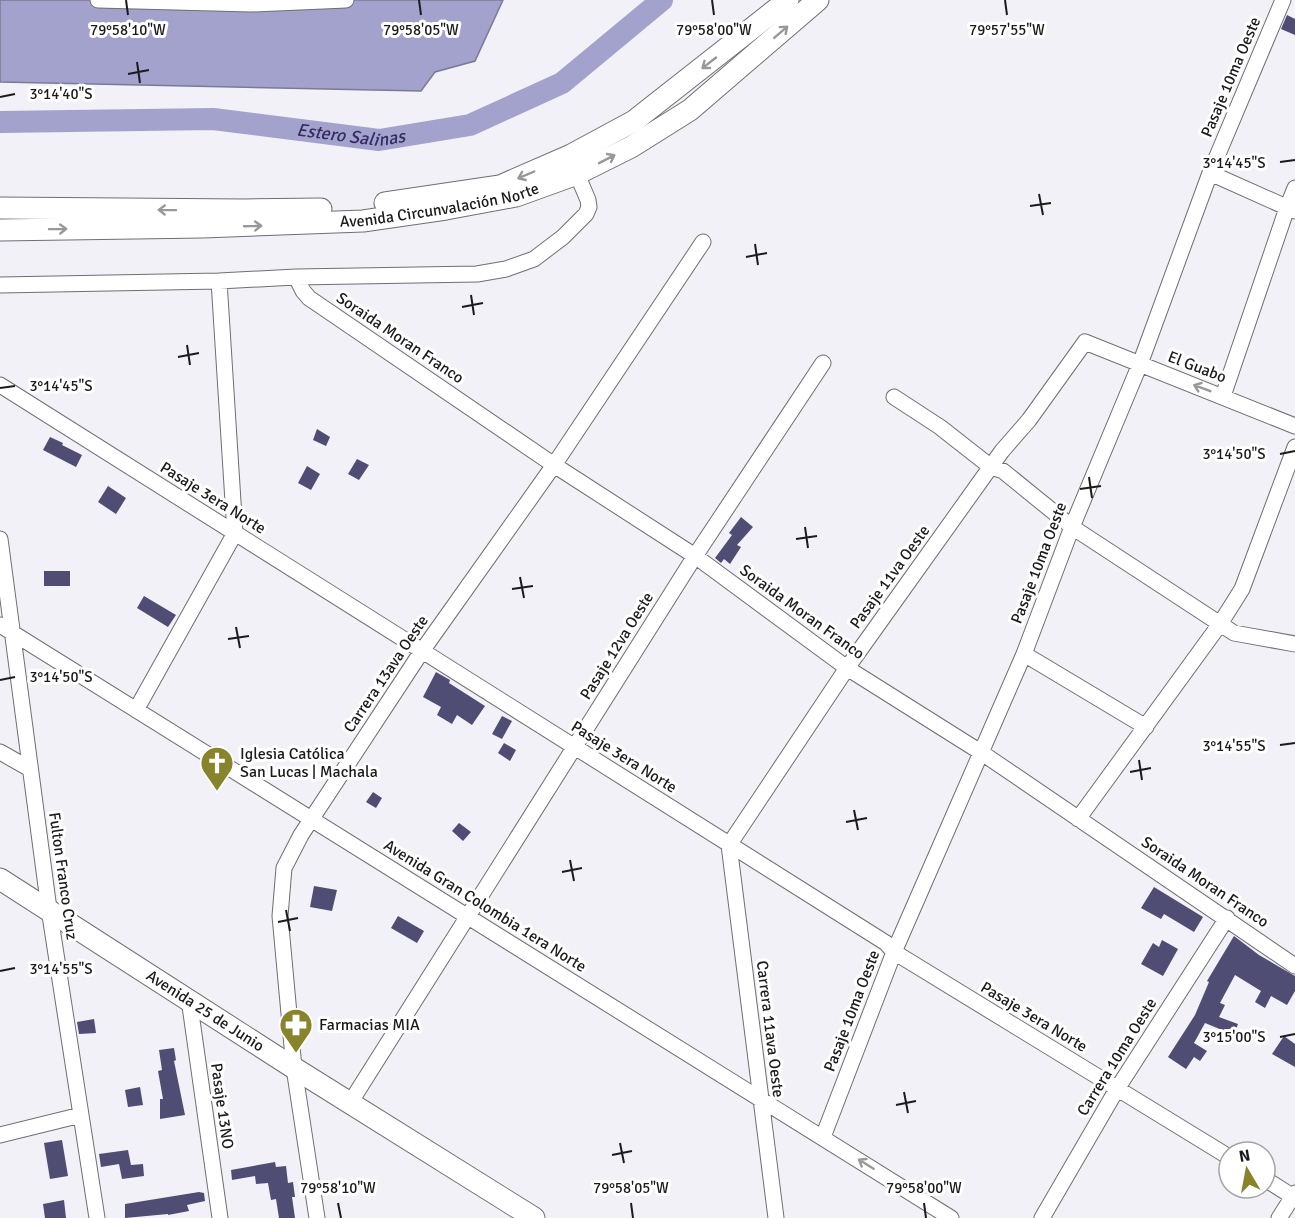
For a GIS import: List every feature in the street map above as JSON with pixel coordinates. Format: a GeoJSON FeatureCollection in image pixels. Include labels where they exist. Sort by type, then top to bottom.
{"type":"FeatureCollection","features":[{"type":"Feature","properties":{"kind":"main road","name":"Avenida Circunvalación Norte"},"geometry":{"type":"LineString","coordinates":[[0,208],[363,221],[516,196],[577,174],[640,129],[788,0]]}},
{"type":"Feature","properties":{"kind":"main road","name":"Avenida Circunvalación Norte"},"geometry":{"type":"LineString","coordinates":[[0,230],[294,217],[500,186],[571,155],[690,110],[818,0]]}},
{"type":"Feature","properties":{"kind":"main road","name":"Avenida 25 de Junio"},"geometry":{"type":"LineString","coordinates":[[0,879],[294,1068],[534,1218]]}},
{"type":"Feature","properties":{"kind":"street"},"geometry":{"type":"LineString","coordinates":[[98,0],[251,4],[346,0]]}},
{"type":"Feature","properties":{"kind":"street","name":"Pasaje 10ma Oeste"},"geometry":{"type":"LineString","coordinates":[[823,1137],[894,952],[1024,654],[1072,527],[1140,364],[1210,173],[1283,0]]}},
{"type":"Feature","properties":{"kind":"street"},"geometry":{"type":"LineString","coordinates":[[1210,173],[1291,209]]}},
{"type":"Feature","properties":{"kind":"street"},"geometry":{"type":"LineString","coordinates":[[0,285],[477,274],[506,269],[534,259],[563,237],[586,214],[589,207],[588,200],[577,174]]}},
{"type":"Feature","properties":{"kind":"street"},"geometry":{"type":"LineString","coordinates":[[1223,396],[1291,209],[1295,188]]}},
{"type":"Feature","properties":{"kind":"street","name":"Carrera 13ava Oeste"},"geometry":{"type":"LineString","coordinates":[[317,1218],[294,1068],[280,916],[284,868],[312,819],[422,651],[554,465],[704,242]]}},
{"type":"Feature","properties":{"kind":"street","name":"Soraida Moran Franco"},"geometry":{"type":"LineString","coordinates":[[297,278],[309,298],[554,465],[695,556],[847,668],[982,753],[1295,966]]}},
{"type":"Feature","properties":{"kind":"street"},"geometry":{"type":"LineString","coordinates":[[136,710],[235,533],[219,281]]}},
{"type":"Feature","properties":{"kind":"street","name":"El Guabo"},"geometry":{"type":"LineString","coordinates":[[1085,342],[1295,426]]}},
{"type":"Feature","properties":{"kind":"street","name":"Pasaje 11va Oeste"},"geometry":{"type":"LineString","coordinates":[[729,845],[847,668],[1002,451],[1029,420],[1085,342]]}},
{"type":"Feature","properties":{"kind":"street","name":"Pasaje 12va Oeste"},"geometry":{"type":"LineString","coordinates":[[350,1103],[695,556],[823,363]]}},
{"type":"Feature","properties":{"kind":"street","name":"Pasaje 3era Norte"},"geometry":{"type":"LineString","coordinates":[[0,385],[886,943],[894,952],[1217,1150]]}},
{"type":"Feature","properties":{"kind":"street"},"geometry":{"type":"LineString","coordinates":[[894,397],[940,427],[991,467],[1003,471],[1072,527],[1234,633],[1295,644]]}},
{"type":"Feature","properties":{"kind":"street"},"geometry":{"type":"LineString","coordinates":[[1078,819],[1220,624],[1242,589],[1295,447]]}},
{"type":"Feature","properties":{"kind":"street","name":"Fulton Franco Cruz"},"geometry":{"type":"LineString","coordinates":[[0,546],[6,629],[30,769],[49,909],[97,1218]]}},
{"type":"Feature","properties":{"kind":"street","name":"Avenida Gran Colombia 1era Norte"},"geometry":{"type":"LineString","coordinates":[[6,629],[951,1218]]}},
{"type":"Feature","properties":{"kind":"street"},"geometry":{"type":"LineString","coordinates":[[1024,654],[1146,727]]}},
{"type":"Feature","properties":{"kind":"street"},"geometry":{"type":"LineString","coordinates":[[0,752],[30,769]]}},
{"type":"Feature","properties":{"kind":"street","name":"Carrera 11ava Oeste"},"geometry":{"type":"LineString","coordinates":[[729,845],[776,1218]]}},
{"type":"Feature","properties":{"kind":"street","name":"Carrera 10ma Oeste"},"geometry":{"type":"LineString","coordinates":[[1042,1218],[1117,1089],[1227,918]]}},
{"type":"Feature","properties":{"kind":"street","name":"Pasaje 13NO"},"geometry":{"type":"LineString","coordinates":[[189,999],[220,1218]]}},
{"type":"Feature","properties":{"kind":"street"},"geometry":{"type":"LineString","coordinates":[[0,1135],[81,1115]]}},
{"type":"Feature","properties":{"kind":"street"},"geometry":{"type":"LineString","coordinates":[[1277,1186],[1294,1196],[1279,1218]]}},
{"type":"Feature","properties":{"kind":"water"},"geometry":{"type":"Polygon","coordinates":[[[0,0],[503,0],[475,61],[435,72],[421,91],[0,82],[0,0]]]}},
{"type":"Feature","properties":{"kind":"building"},"geometry":{"type":"Polygon","coordinates":[[[1287,15],[1295,19],[1295,35],[1281,29],[1287,15]]]}},
{"type":"Feature","properties":{"kind":"building"},"geometry":{"type":"Polygon","coordinates":[[[317,429],[330,437],[326,446],[313,440],[317,429]]]}},
{"type":"Feature","properties":{"kind":"building"},"geometry":{"type":"Polygon","coordinates":[[[50,437],[82,455],[76,467],[43,450],[50,437]]]}},
{"type":"Feature","properties":{"kind":"building"},"geometry":{"type":"Polygon","coordinates":[[[357,459],[369,465],[359,480],[348,474],[357,459]]]}},
{"type":"Feature","properties":{"kind":"building"},"geometry":{"type":"Polygon","coordinates":[[[307,466],[320,474],[311,490],[298,483],[307,466]]]}},
{"type":"Feature","properties":{"kind":"building"},"geometry":{"type":"Polygon","coordinates":[[[108,486],[126,498],[116,514],[98,502],[108,486]]]}},
{"type":"Feature","properties":{"kind":"building"},"geometry":{"type":"Polygon","coordinates":[[[741,517],[753,527],[737,545],[741,547],[730,564],[724,559],[721,563],[715,558],[732,535],[729,533],[741,517]]]}},
{"type":"Feature","properties":{"kind":"building"},"geometry":{"type":"Polygon","coordinates":[[[44,571],[70,571],[70,586],[44,586],[44,571]]]}},
{"type":"Feature","properties":{"kind":"building"},"geometry":{"type":"Polygon","coordinates":[[[144,596],[176,615],[168,627],[137,608],[144,596]]]}},
{"type":"Feature","properties":{"kind":"building"},"geometry":{"type":"Polygon","coordinates":[[[436,672],[485,706],[472,725],[457,715],[452,724],[437,715],[441,707],[423,697],[436,672]]]}},
{"type":"Feature","properties":{"kind":"building"},"geometry":{"type":"Polygon","coordinates":[[[502,716],[512,721],[502,739],[492,734],[502,716]]]}},
{"type":"Feature","properties":{"kind":"building"},"geometry":{"type":"Polygon","coordinates":[[[504,743],[516,750],[510,761],[498,753],[504,743]]]}},
{"type":"Feature","properties":{"kind":"building"},"geometry":{"type":"Polygon","coordinates":[[[373,792],[382,798],[376,808],[366,802],[373,792]]]}},
{"type":"Feature","properties":{"kind":"building"},"geometry":{"type":"Polygon","coordinates":[[[459,823],[471,832],[463,841],[452,831],[459,823]]]}},
{"type":"Feature","properties":{"kind":"building"},"geometry":{"type":"Polygon","coordinates":[[[314,886],[337,890],[332,911],[310,907],[314,886]]]}},
{"type":"Feature","properties":{"kind":"building"},"geometry":{"type":"Polygon","coordinates":[[[1154,887],[1203,917],[1194,932],[1164,914],[1161,919],[1141,908],[1154,887]]]}},
{"type":"Feature","properties":{"kind":"building"},"geometry":{"type":"Polygon","coordinates":[[[398,916],[424,931],[417,943],[391,928],[398,916]]]}},
{"type":"Feature","properties":{"kind":"building"},"geometry":{"type":"Polygon","coordinates":[[[1234,936],[1259,955],[1295,976],[1295,991],[1287,1005],[1271,996],[1265,1008],[1255,1002],[1261,991],[1235,975],[1220,1003],[1225,1005],[1219,1017],[1238,1024],[1234,1035],[1205,1023],[1194,1043],[1207,1051],[1200,1061],[1194,1057],[1186,1069],[1168,1057],[1195,1015],[1209,982],[1207,981],[1234,936]]]}},
{"type":"Feature","properties":{"kind":"building"},"geometry":{"type":"Polygon","coordinates":[[[1162,940],[1178,949],[1163,976],[1141,964],[1153,943],[1159,947],[1162,940]]]}},
{"type":"Feature","properties":{"kind":"building"},"geometry":{"type":"Polygon","coordinates":[[[94,1019],[96,1033],[79,1034],[77,1022],[94,1019]]]}},
{"type":"Feature","properties":{"kind":"building"},"geometry":{"type":"Polygon","coordinates":[[[1284,1036],[1295,1044],[1295,1067],[1272,1054],[1284,1036]]]}},
{"type":"Feature","properties":{"kind":"building"},"geometry":{"type":"Polygon","coordinates":[[[174,1048],[176,1060],[174,1061],[185,1115],[160,1119],[160,1099],[163,1099],[158,1071],[162,1070],[159,1050],[174,1048]]]}},
{"type":"Feature","properties":{"kind":"building"},"geometry":{"type":"Polygon","coordinates":[[[140,1087],[143,1105],[128,1107],[125,1090],[140,1087]]]}},
{"type":"Feature","properties":{"kind":"building"},"geometry":{"type":"Polygon","coordinates":[[[62,1140],[68,1176],[50,1179],[44,1143],[62,1140]]]}},
{"type":"Feature","properties":{"kind":"building"},"geometry":{"type":"Polygon","coordinates":[[[128,1150],[131,1165],[143,1164],[144,1176],[122,1179],[119,1164],[101,1167],[99,1154],[128,1150]]]}},
{"type":"Feature","properties":{"kind":"building"},"geometry":{"type":"Polygon","coordinates":[[[275,1162],[276,1167],[286,1166],[288,1183],[293,1182],[295,1197],[292,1197],[295,1218],[279,1218],[276,1199],[271,1200],[268,1183],[256,1184],[255,1176],[232,1180],[231,1170],[275,1162]]]}},
{"type":"Feature","properties":{"kind":"building"},"geometry":{"type":"Polygon","coordinates":[[[204,1193],[205,1201],[187,1205],[189,1211],[125,1218],[125,1204],[204,1193]]]}},
{"type":"Feature","properties":{"kind":"building"},"geometry":{"type":"Polygon","coordinates":[[[64,1200],[66,1218],[45,1218],[43,1204],[64,1200]]]}},
{"type":"Feature","properties":{"kind":"waterway","name":"Estero Salinas"},"geometry":{"type":"LineString","coordinates":[[0,122],[213,119],[379,140],[470,125],[562,83],[662,0]]}},
{"type":"Feature","properties":{"kind":"place","name":"Iglesia Católica San Lucas | Machala"},"geometry":{"type":"Point","coordinates":[217,792]}},
{"type":"Feature","properties":{"kind":"place","name":"Farmacias MIA"},"geometry":{"type":"Point","coordinates":[296,1054]}}]}
